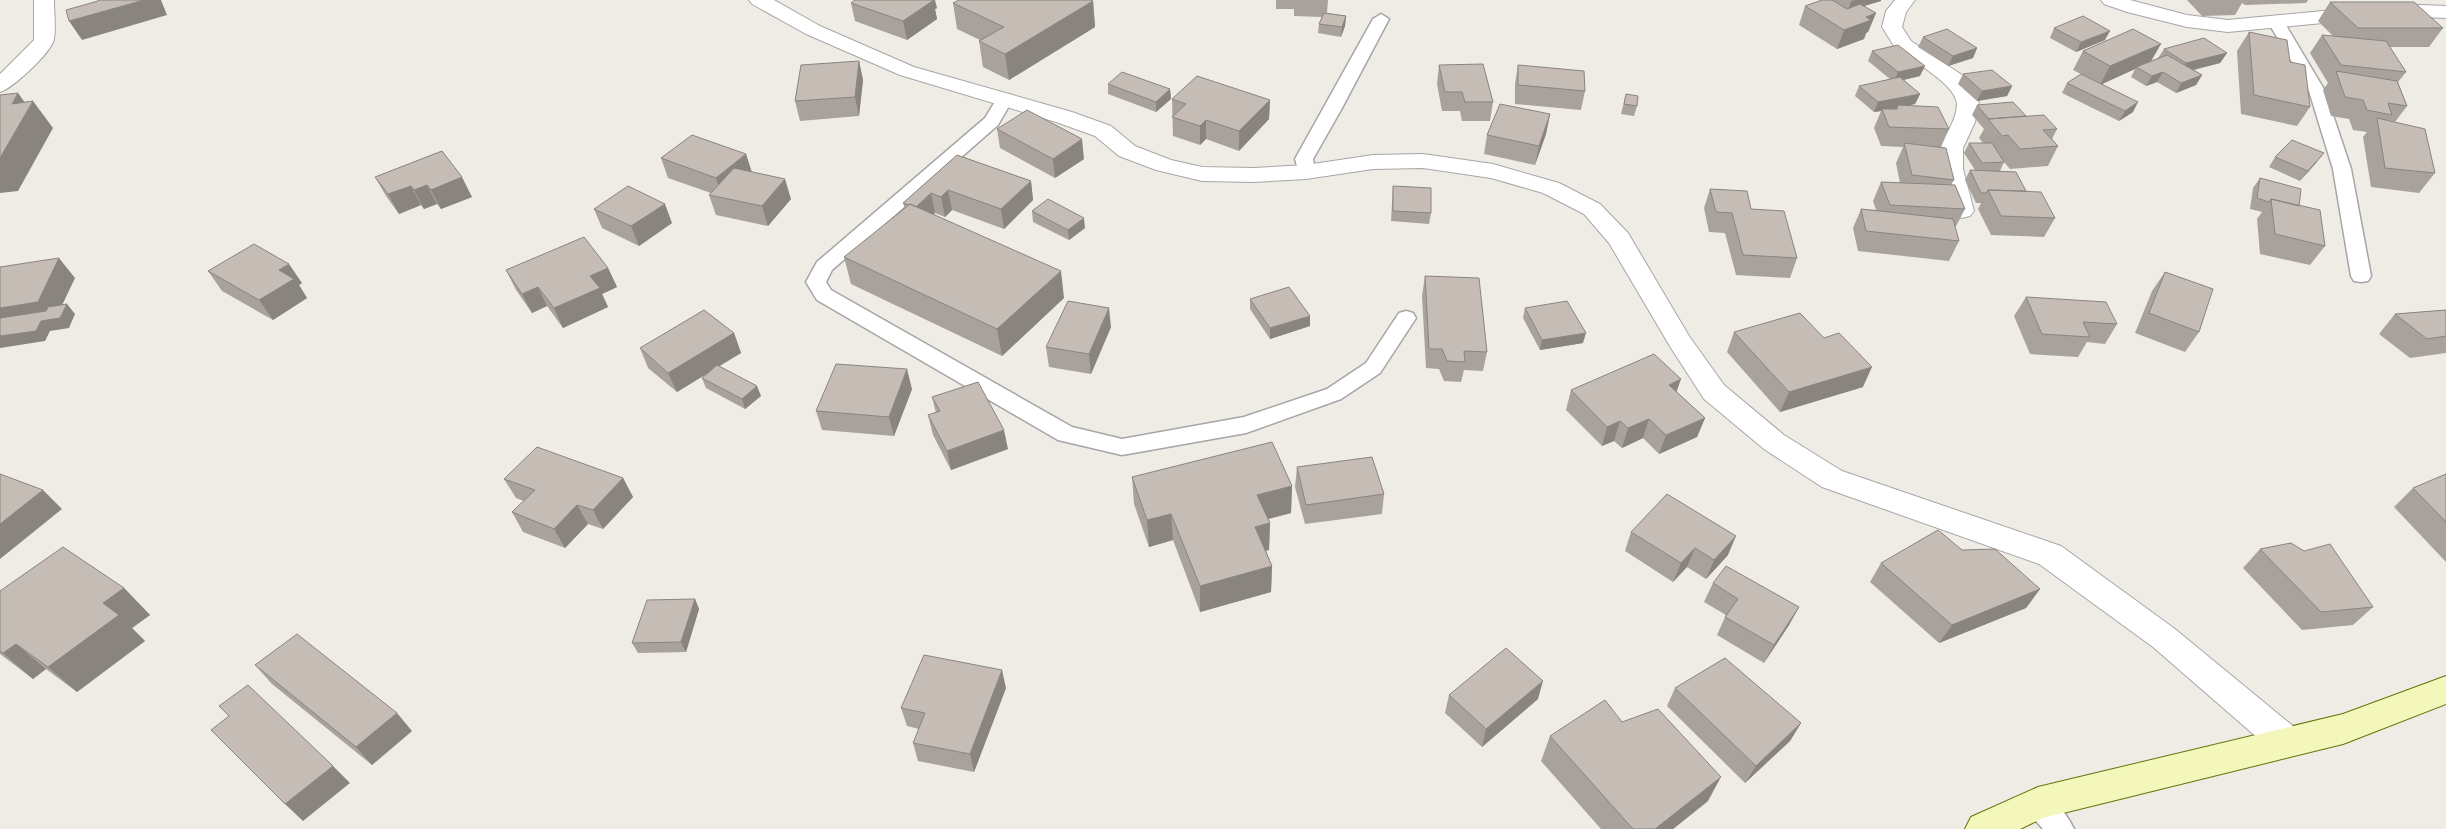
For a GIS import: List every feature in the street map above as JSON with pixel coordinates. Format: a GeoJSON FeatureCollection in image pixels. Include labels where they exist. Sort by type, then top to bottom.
{"type":"FeatureCollection","features":[{"type":"Feature","properties":{"kind":"street"},"geometry":{"type":"LineString","coordinates":[[0,86],[31,57],[44,41],[44,0]]}},
{"type":"Feature","properties":{"kind":"street"},"geometry":{"type":"LineString","coordinates":[[759,0],[813,30],[907,71],[1005,99],[1103,131],[1127,151],[1164,164],[1202,174],[1253,175],[1306,172],[1373,162],[1423,161],[1493,171],[1551,188],[1592,208],[1619,239],[1680,342],[1714,392],[1774,442],[1832,479],[2050,555],[2164,638],[2287,742]]}},
{"type":"Feature","properties":{"kind":"street"},"geometry":{"type":"LineString","coordinates":[[1905,0],[1896,11],[1892,27],[1903,46],[1957,82],[1968,103],[1964,122],[1952,148],[1952,168],[1962,211]]}},
{"type":"Feature","properties":{"kind":"street"},"geometry":{"type":"LineString","coordinates":[[2111,0],[2134,8],[2187,21],[2228,26],[2396,10],[2446,12]]}},
{"type":"Feature","properties":{"kind":"street"},"geometry":{"type":"LineString","coordinates":[[1983,829],[2038,803],[2342,729],[2446,690]]}},
{"type":"Feature","properties":{"kind":"lane"},"geometry":{"type":"LineString","coordinates":[[1306,172],[1304,159],[1334,108],[1381,19]]}},
{"type":"Feature","properties":{"kind":"lane"},"geometry":{"type":"LineString","coordinates":[[2276,22],[2317,91],[2342,168],[2361,276]]}},
{"type":"Feature","properties":{"kind":"lane"},"geometry":{"type":"LineString","coordinates":[[1005,99],[992,121],[824,266],[816,282],[824,295],[1066,434],[1122,447],[1246,425],[1334,394],[1373,368],[1406,318]]}},
{"type":"Feature","properties":{"kind":"lane"},"geometry":{"type":"LineString","coordinates":[[2038,803],[2060,829]]}},
{"type":"Feature","properties":{"kind":"building"},"geometry":{"type":"Polygon","coordinates":[[[98,0],[144,0],[69,21],[66,10],[98,0]]]}},
{"type":"Feature","properties":{"kind":"building"},"geometry":{"type":"Polygon","coordinates":[[[855,0],[934,0],[903,21],[851,3],[855,0]]]}},
{"type":"Feature","properties":{"kind":"building"},"geometry":{"type":"Polygon","coordinates":[[[959,0],[1093,1],[1005,54],[979,41],[1004,27],[953,3],[959,0]]]}},
{"type":"Feature","properties":{"kind":"building"},"geometry":{"type":"Polygon","coordinates":[[[1822,0],[1832,0],[1847,9],[1860,4],[1876,13],[1866,17],[1871,20],[1844,30],[1805,6],[1822,0]]]}},
{"type":"Feature","properties":{"kind":"building"},"geometry":{"type":"Polygon","coordinates":[[[2330,2],[2414,2],[2443,28],[2358,28],[2330,2]]]}},
{"type":"Feature","properties":{"kind":"building"},"geometry":{"type":"Polygon","coordinates":[[[1324,13],[1346,16],[1342,27],[1319,24],[1324,13]]]}},
{"type":"Feature","properties":{"kind":"building"},"geometry":{"type":"Polygon","coordinates":[[[2083,16],[2110,31],[2081,42],[2054,28],[2083,16]]]}},
{"type":"Feature","properties":{"kind":"building"},"geometry":{"type":"Polygon","coordinates":[[[1947,29],[1977,48],[1953,56],[1923,37],[1947,29]]]}},
{"type":"Feature","properties":{"kind":"building"},"geometry":{"type":"Polygon","coordinates":[[[2133,29],[2161,44],[2110,66],[2083,51],[2133,29]]]}},
{"type":"Feature","properties":{"kind":"building"},"geometry":{"type":"Polygon","coordinates":[[[2249,32],[2287,40],[2290,62],[2305,65],[2310,107],[2254,95],[2249,32]]]}},
{"type":"Feature","properties":{"kind":"building"},"geometry":{"type":"Polygon","coordinates":[[[2322,35],[2386,41],[2406,72],[2341,65],[2322,35]]]}},
{"type":"Feature","properties":{"kind":"building"},"geometry":{"type":"Polygon","coordinates":[[[2204,38],[2227,53],[2186,63],[2164,49],[2204,38]]]}},
{"type":"Feature","properties":{"kind":"building"},"geometry":{"type":"Polygon","coordinates":[[[1898,45],[1925,66],[1898,72],[1872,51],[1898,45]]]}},
{"type":"Feature","properties":{"kind":"building"},"geometry":{"type":"Polygon","coordinates":[[[2167,55],[2202,75],[2181,83],[2163,72],[2152,76],[2136,67],[2167,55]]]}},
{"type":"Feature","properties":{"kind":"building"},"geometry":{"type":"Polygon","coordinates":[[[859,61],[855,97],[795,101],[801,65],[859,61]]]}},
{"type":"Feature","properties":{"kind":"building"},"geometry":{"type":"Polygon","coordinates":[[[1483,64],[1493,102],[1465,102],[1462,92],[1445,92],[1439,65],[1483,64]]]}},
{"type":"Feature","properties":{"kind":"building"},"geometry":{"type":"Polygon","coordinates":[[[1518,65],[1584,71],[1585,91],[1518,85],[1518,65]]]}},
{"type":"Feature","properties":{"kind":"building"},"geometry":{"type":"Polygon","coordinates":[[[1992,70],[2012,86],[1982,91],[1963,74],[1992,70]]]}},
{"type":"Feature","properties":{"kind":"building"},"geometry":{"type":"Polygon","coordinates":[[[2336,71],[2397,81],[2407,106],[2388,103],[2392,115],[2367,110],[2363,100],[2345,97],[2336,71]]]}},
{"type":"Feature","properties":{"kind":"building"},"geometry":{"type":"Polygon","coordinates":[[[1122,72],[1170,89],[1156,102],[1108,84],[1122,72]]]}},
{"type":"Feature","properties":{"kind":"building"},"geometry":{"type":"Polygon","coordinates":[[[2081,74],[2138,102],[2125,111],[2067,83],[2081,74]]]}},
{"type":"Feature","properties":{"kind":"building"},"geometry":{"type":"Polygon","coordinates":[[[1197,76],[1270,100],[1239,131],[1206,120],[1200,126],[1172,117],[1186,104],[1172,99],[1197,76]]]}},
{"type":"Feature","properties":{"kind":"building"},"geometry":{"type":"Polygon","coordinates":[[[1900,77],[1920,94],[1878,102],[1859,86],[1900,77]]]}},
{"type":"Feature","properties":{"kind":"building"},"geometry":{"type":"Polygon","coordinates":[[[18,93],[12,104],[33,101],[0,158],[0,95],[18,93]]]}},
{"type":"Feature","properties":{"kind":"building"},"geometry":{"type":"Polygon","coordinates":[[[1626,94],[1638,96],[1637,106],[1624,104],[1626,94]]]}},
{"type":"Feature","properties":{"kind":"building"},"geometry":{"type":"Polygon","coordinates":[[[2013,102],[2026,116],[1989,119],[1977,105],[2013,102]]]}},
{"type":"Feature","properties":{"kind":"building"},"geometry":{"type":"Polygon","coordinates":[[[1500,104],[1550,114],[1539,146],[1487,135],[1500,104]]]}},
{"type":"Feature","properties":{"kind":"building"},"geometry":{"type":"Polygon","coordinates":[[[1898,105],[1938,107],[1949,129],[1889,127],[1882,109],[1897,109],[1898,105]]]}},
{"type":"Feature","properties":{"kind":"building"},"geometry":{"type":"Polygon","coordinates":[[[1027,110],[1082,139],[1053,159],[997,129],[1027,110]]]}},
{"type":"Feature","properties":{"kind":"building"},"geometry":{"type":"Polygon","coordinates":[[[2044,115],[2057,129],[2043,130],[2058,146],[2020,149],[2008,135],[2002,136],[1988,119],[2044,115]]]}},
{"type":"Feature","properties":{"kind":"building"},"geometry":{"type":"Polygon","coordinates":[[[2377,118],[2425,129],[2435,173],[2385,168],[2377,118]]]}},
{"type":"Feature","properties":{"kind":"building"},"geometry":{"type":"Polygon","coordinates":[[[692,135],[746,154],[716,178],[661,158],[692,135]]]}},
{"type":"Feature","properties":{"kind":"building"},"geometry":{"type":"Polygon","coordinates":[[[2292,140],[2324,153],[2308,171],[2275,157],[2292,140]]]}},
{"type":"Feature","properties":{"kind":"building"},"geometry":{"type":"Polygon","coordinates":[[[1904,143],[1946,148],[1954,180],[1912,175],[1904,143]]]}},
{"type":"Feature","properties":{"kind":"building"},"geometry":{"type":"Polygon","coordinates":[[[1969,143],[1992,143],[2004,162],[1982,163],[1969,143]]]}},
{"type":"Feature","properties":{"kind":"building"},"geometry":{"type":"Polygon","coordinates":[[[442,151],[462,177],[431,190],[427,185],[414,190],[411,186],[388,194],[375,177],[442,151]]]}},
{"type":"Feature","properties":{"kind":"building"},"geometry":{"type":"Polygon","coordinates":[[[957,155],[1031,181],[1001,209],[948,190],[941,197],[931,193],[916,207],[903,203],[957,155]]]}},
{"type":"Feature","properties":{"kind":"building"},"geometry":{"type":"Polygon","coordinates":[[[734,168],[785,179],[762,206],[709,195],[734,168]]]}},
{"type":"Feature","properties":{"kind":"building"},"geometry":{"type":"Polygon","coordinates":[[[1970,170],[2016,172],[2026,191],[1988,190],[1986,193],[1981,193],[1970,170]]]}},
{"type":"Feature","properties":{"kind":"building"},"geometry":{"type":"Polygon","coordinates":[[[2260,178],[2301,189],[2299,206],[2271,199],[2269,202],[2257,198],[2260,178]]]}},
{"type":"Feature","properties":{"kind":"building"},"geometry":{"type":"Polygon","coordinates":[[[1881,182],[1955,185],[1965,209],[1890,205],[1881,182]]]}},
{"type":"Feature","properties":{"kind":"building"},"geometry":{"type":"Polygon","coordinates":[[[628,186],[665,204],[631,226],[594,209],[628,186]]]}},
{"type":"Feature","properties":{"kind":"building"},"geometry":{"type":"Polygon","coordinates":[[[1393,186],[1431,188],[1431,213],[1393,211],[1393,186]]]}},
{"type":"Feature","properties":{"kind":"building"},"geometry":{"type":"Polygon","coordinates":[[[1710,189],[1747,191],[1751,209],[1784,211],[1797,258],[1743,255],[1732,213],[1716,212],[1710,189]]]}},
{"type":"Feature","properties":{"kind":"building"},"geometry":{"type":"Polygon","coordinates":[[[1988,190],[2041,192],[2055,218],[2001,216],[1988,190]]]}},
{"type":"Feature","properties":{"kind":"building"},"geometry":{"type":"Polygon","coordinates":[[[1048,199],[1084,218],[1068,230],[1032,211],[1048,199]]]}},
{"type":"Feature","properties":{"kind":"building"},"geometry":{"type":"Polygon","coordinates":[[[2271,199],[2320,210],[2325,246],[2275,234],[2271,199]]]}},
{"type":"Feature","properties":{"kind":"building"},"geometry":{"type":"Polygon","coordinates":[[[910,204],[1061,271],[997,329],[844,257],[910,204]]]}},
{"type":"Feature","properties":{"kind":"building"},"geometry":{"type":"Polygon","coordinates":[[[1861,209],[1953,219],[1959,241],[1866,231],[1861,209]]]}},
{"type":"Feature","properties":{"kind":"building"},"geometry":{"type":"Polygon","coordinates":[[[584,237],[608,268],[590,276],[600,288],[554,308],[538,287],[522,294],[506,270],[584,237]]]}},
{"type":"Feature","properties":{"kind":"building"},"geometry":{"type":"Polygon","coordinates":[[[254,244],[289,264],[279,270],[294,279],[259,300],[208,271],[254,244]]]}},
{"type":"Feature","properties":{"kind":"building"},"geometry":{"type":"Polygon","coordinates":[[[59,258],[38,302],[0,308],[0,267],[59,258]]]}},
{"type":"Feature","properties":{"kind":"building"},"geometry":{"type":"Polygon","coordinates":[[[2165,272],[2213,289],[2199,332],[2149,313],[2165,272]]]}},
{"type":"Feature","properties":{"kind":"building"},"geometry":{"type":"Polygon","coordinates":[[[1425,276],[1479,278],[1487,352],[1464,351],[1465,362],[1447,361],[1442,349],[1429,349],[1425,276]]]}},
{"type":"Feature","properties":{"kind":"building"},"geometry":{"type":"Polygon","coordinates":[[[1289,287],[1310,316],[1270,328],[1250,299],[1289,287]]]}},
{"type":"Feature","properties":{"kind":"building"},"geometry":{"type":"Polygon","coordinates":[[[2026,297],[2106,302],[2117,324],[2083,322],[2090,337],[2042,334],[2026,297]]]}},
{"type":"Feature","properties":{"kind":"building"},"geometry":{"type":"Polygon","coordinates":[[[1068,301],[1109,308],[1089,354],[1046,347],[1068,301]]]}},
{"type":"Feature","properties":{"kind":"building"},"geometry":{"type":"Polygon","coordinates":[[[1567,301],[1586,333],[1542,340],[1525,308],[1567,301]]]}},
{"type":"Feature","properties":{"kind":"building"},"geometry":{"type":"Polygon","coordinates":[[[67,304],[60,318],[41,321],[36,331],[0,336],[0,318],[46,311],[48,307],[67,304]]]}},
{"type":"Feature","properties":{"kind":"building"},"geometry":{"type":"Polygon","coordinates":[[[704,310],[734,333],[668,373],[640,348],[704,310]]]}},
{"type":"Feature","properties":{"kind":"building"},"geometry":{"type":"Polygon","coordinates":[[[2446,310],[2446,336],[2427,339],[2395,314],[2446,310]]]}},
{"type":"Feature","properties":{"kind":"building"},"geometry":{"type":"Polygon","coordinates":[[[1800,313],[1824,338],[1839,333],[1872,367],[1789,392],[1734,332],[1800,313]]]}},
{"type":"Feature","properties":{"kind":"building"},"geometry":{"type":"Polygon","coordinates":[[[1654,354],[1681,379],[1669,385],[1705,418],[1666,435],[1649,419],[1628,428],[1620,421],[1607,427],[1571,390],[1654,354]]]}},
{"type":"Feature","properties":{"kind":"building"},"geometry":{"type":"Polygon","coordinates":[[[836,364],[907,369],[889,417],[816,411],[836,364]]]}},
{"type":"Feature","properties":{"kind":"building"},"geometry":{"type":"Polygon","coordinates":[[[717,365],[757,386],[742,399],[702,378],[717,365]]]}},
{"type":"Feature","properties":{"kind":"building"},"geometry":{"type":"Polygon","coordinates":[[[978,382],[1004,430],[947,451],[928,415],[940,411],[932,397],[978,382]]]}},
{"type":"Feature","properties":{"kind":"building"},"geometry":{"type":"Polygon","coordinates":[[[1272,442],[1292,486],[1257,495],[1270,523],[1255,527],[1272,566],[1200,586],[1171,514],[1147,520],[1132,477],[1272,442]]]}},
{"type":"Feature","properties":{"kind":"building"},"geometry":{"type":"Polygon","coordinates":[[[537,447],[623,478],[593,510],[577,505],[554,529],[512,512],[535,490],[504,479],[537,447]]]}},
{"type":"Feature","properties":{"kind":"building"},"geometry":{"type":"Polygon","coordinates":[[[1372,457],[1384,494],[1306,505],[1297,467],[1372,457]]]}},
{"type":"Feature","properties":{"kind":"building"},"geometry":{"type":"Polygon","coordinates":[[[0,474],[43,490],[0,524],[0,474]]]}},
{"type":"Feature","properties":{"kind":"building"},"geometry":{"type":"Polygon","coordinates":[[[2446,474],[2446,522],[2413,488],[2446,474]]]}},
{"type":"Feature","properties":{"kind":"building"},"geometry":{"type":"Polygon","coordinates":[[[1667,494],[1736,536],[1714,560],[1695,548],[1681,563],[1631,532],[1667,494]]]}},
{"type":"Feature","properties":{"kind":"building"},"geometry":{"type":"Polygon","coordinates":[[[1938,530],[1962,550],[1995,549],[2040,589],[1952,625],[1881,563],[1938,530]]]}},
{"type":"Feature","properties":{"kind":"building"},"geometry":{"type":"Polygon","coordinates":[[[2291,543],[2304,551],[2330,544],[2373,607],[2321,612],[2260,549],[2291,543]]]}},
{"type":"Feature","properties":{"kind":"building"},"geometry":{"type":"Polygon","coordinates":[[[63,547],[124,588],[103,603],[119,615],[48,667],[16,644],[3,653],[0,651],[0,591],[63,547]]]}},
{"type":"Feature","properties":{"kind":"building"},"geometry":{"type":"Polygon","coordinates":[[[1726,566],[1799,607],[1774,645],[1725,617],[1738,599],[1713,583],[1726,566]]]}},
{"type":"Feature","properties":{"kind":"building"},"geometry":{"type":"Polygon","coordinates":[[[695,599],[681,642],[632,643],[647,600],[695,599]]]}},
{"type":"Feature","properties":{"kind":"building"},"geometry":{"type":"Polygon","coordinates":[[[297,634],[397,713],[356,747],[255,665],[297,634]]]}},
{"type":"Feature","properties":{"kind":"building"},"geometry":{"type":"Polygon","coordinates":[[[1506,648],[1543,681],[1486,729],[1449,695],[1506,648]]]}},
{"type":"Feature","properties":{"kind":"building"},"geometry":{"type":"Polygon","coordinates":[[[924,655],[1002,670],[970,754],[913,743],[925,713],[901,708],[924,655]]]}},
{"type":"Feature","properties":{"kind":"building"},"geometry":{"type":"Polygon","coordinates":[[[1725,658],[1801,723],[1756,766],[1675,688],[1725,658]]]}},
{"type":"Feature","properties":{"kind":"building"},"geometry":{"type":"Polygon","coordinates":[[[248,685],[333,766],[285,804],[211,730],[229,716],[219,706],[248,685]]]}},
{"type":"Feature","properties":{"kind":"building"},"geometry":{"type":"Polygon","coordinates":[[[1605,700],[1622,722],[1658,709],[1721,777],[1655,829],[1633,829],[1550,736],[1605,700]]]}}]}
